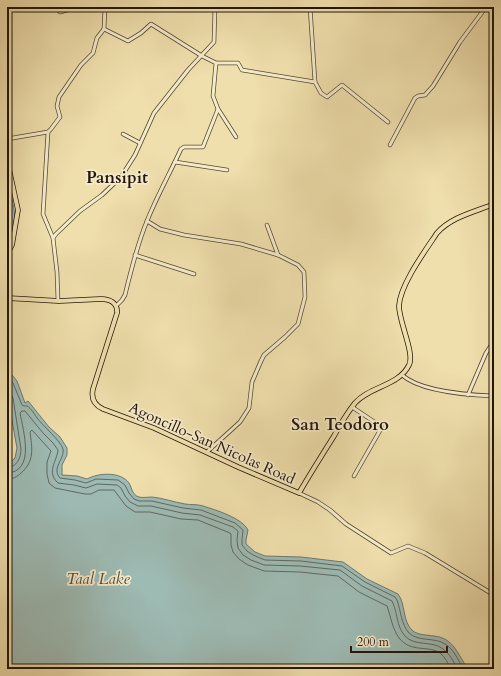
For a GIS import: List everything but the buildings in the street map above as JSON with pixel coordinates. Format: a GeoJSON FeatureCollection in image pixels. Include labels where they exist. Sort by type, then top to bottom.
{"type":"FeatureCollection","features":[{"type":"Feature","properties":{"kind":"main road"},"geometry":{"type":"LineString","coordinates":[[7,160],[18,210],[12,245],[7,254]]}},
{"type":"Feature","properties":{"kind":"main road"},"geometry":{"type":"LineString","coordinates":[[402,376],[409,366],[411,359],[400,315],[401,297],[405,285],[433,238],[443,227],[458,218],[494,204]]}},
{"type":"Feature","properties":{"kind":"main road"},"geometry":{"type":"LineString","coordinates":[[7,298],[58,301],[106,299],[113,302],[116,306]]}},
{"type":"Feature","properties":{"kind":"main road","name":"Agoncillo-San Nicolas Road"},"geometry":{"type":"LineString","coordinates":[[116,306],[116,318],[103,354],[93,389],[92,398],[96,405],[154,428],[298,493],[356,402],[365,394],[402,376]]}},
{"type":"Feature","properties":{"kind":"street"},"geometry":{"type":"LineString","coordinates":[[56,7],[60,12],[78,7]]}},
{"type":"Feature","properties":{"kind":"street"},"geometry":{"type":"LineString","coordinates":[[58,301],[58,272],[53,238],[43,214],[48,132],[60,117],[57,106],[59,97],[81,65],[93,53],[97,38],[104,29],[105,7]]}},
{"type":"Feature","properties":{"kind":"street"},"geometry":{"type":"LineString","coordinates":[[53,238],[80,211],[102,195],[121,177],[135,155],[154,113],[188,70],[214,42],[215,7]]}},
{"type":"Feature","properties":{"kind":"street"},"geometry":{"type":"LineString","coordinates":[[310,7],[315,82],[321,93],[327,97],[342,85],[388,122]]}},
{"type":"Feature","properties":{"kind":"street"},"geometry":{"type":"LineString","coordinates":[[390,145],[415,98],[425,95],[433,86],[460,42],[486,7]]}},
{"type":"Feature","properties":{"kind":"street"},"geometry":{"type":"LineString","coordinates":[[104,29],[128,41],[141,33],[151,24],[202,56],[216,62],[238,63],[242,70],[315,82]]}},
{"type":"Feature","properties":{"kind":"street"},"geometry":{"type":"LineString","coordinates":[[216,62],[213,96],[218,109],[236,137]]}},
{"type":"Feature","properties":{"kind":"street"},"geometry":{"type":"LineString","coordinates":[[116,306],[125,295],[146,221],[181,149],[184,147],[203,147],[218,109]]}},
{"type":"Feature","properties":{"kind":"street"},"geometry":{"type":"LineString","coordinates":[[7,139],[48,132]]}},
{"type":"Feature","properties":{"kind":"street"},"geometry":{"type":"LineString","coordinates":[[123,134],[140,143]]}},
{"type":"Feature","properties":{"kind":"street"},"geometry":{"type":"LineString","coordinates":[[175,162],[227,170]]}},
{"type":"Feature","properties":{"kind":"street"},"geometry":{"type":"LineString","coordinates":[[146,221],[160,229],[178,234],[241,244],[298,264],[304,272],[305,297],[298,324],[285,338],[264,355],[252,382],[250,408],[240,422],[206,452]]}},
{"type":"Feature","properties":{"kind":"street"},"geometry":{"type":"LineString","coordinates":[[267,225],[278,256]]}},
{"type":"Feature","properties":{"kind":"street"},"geometry":{"type":"LineString","coordinates":[[135,256],[194,274]]}},
{"type":"Feature","properties":{"kind":"street"},"geometry":{"type":"LineString","coordinates":[[468,395],[483,359],[494,341]]}},
{"type":"Feature","properties":{"kind":"street"},"geometry":{"type":"LineString","coordinates":[[402,376],[409,381],[439,390],[468,395],[494,396]]}},
{"type":"Feature","properties":{"kind":"street"},"geometry":{"type":"LineString","coordinates":[[352,407],[382,427],[354,476]]}},
{"type":"Feature","properties":{"kind":"street"},"geometry":{"type":"LineString","coordinates":[[298,493],[324,506],[356,530],[391,553],[408,546],[425,553],[494,595]]}},
{"type":"Feature","properties":{"kind":"water"},"geometry":{"type":"Polygon","coordinates":[[[7,181],[14,207],[15,234],[7,254],[7,181]]]}},
{"type":"Feature","properties":{"kind":"water","name":"Taal Lake"},"geometry":{"type":"Polygon","coordinates":[[[7,369],[17,381],[25,403],[28,401],[49,427],[60,437],[67,448],[67,455],[62,465],[62,475],[77,476],[87,479],[103,474],[120,476],[129,483],[134,493],[139,497],[152,497],[185,504],[201,505],[221,512],[235,518],[245,526],[248,530],[246,544],[255,552],[265,556],[301,557],[343,562],[367,579],[398,594],[407,623],[413,631],[420,634],[441,637],[446,640],[455,648],[468,669],[7,669],[7,465],[15,458],[17,448],[7,393],[7,369]]]}},
{"type":"Feature","properties":{"kind":"district","name":"Pansipit"},"geometry":{"type":"Point","coordinates":[117,177]}},
{"type":"Feature","properties":{"kind":"district","name":"San Teodoro"},"geometry":{"type":"Point","coordinates":[340,424]}}]}
